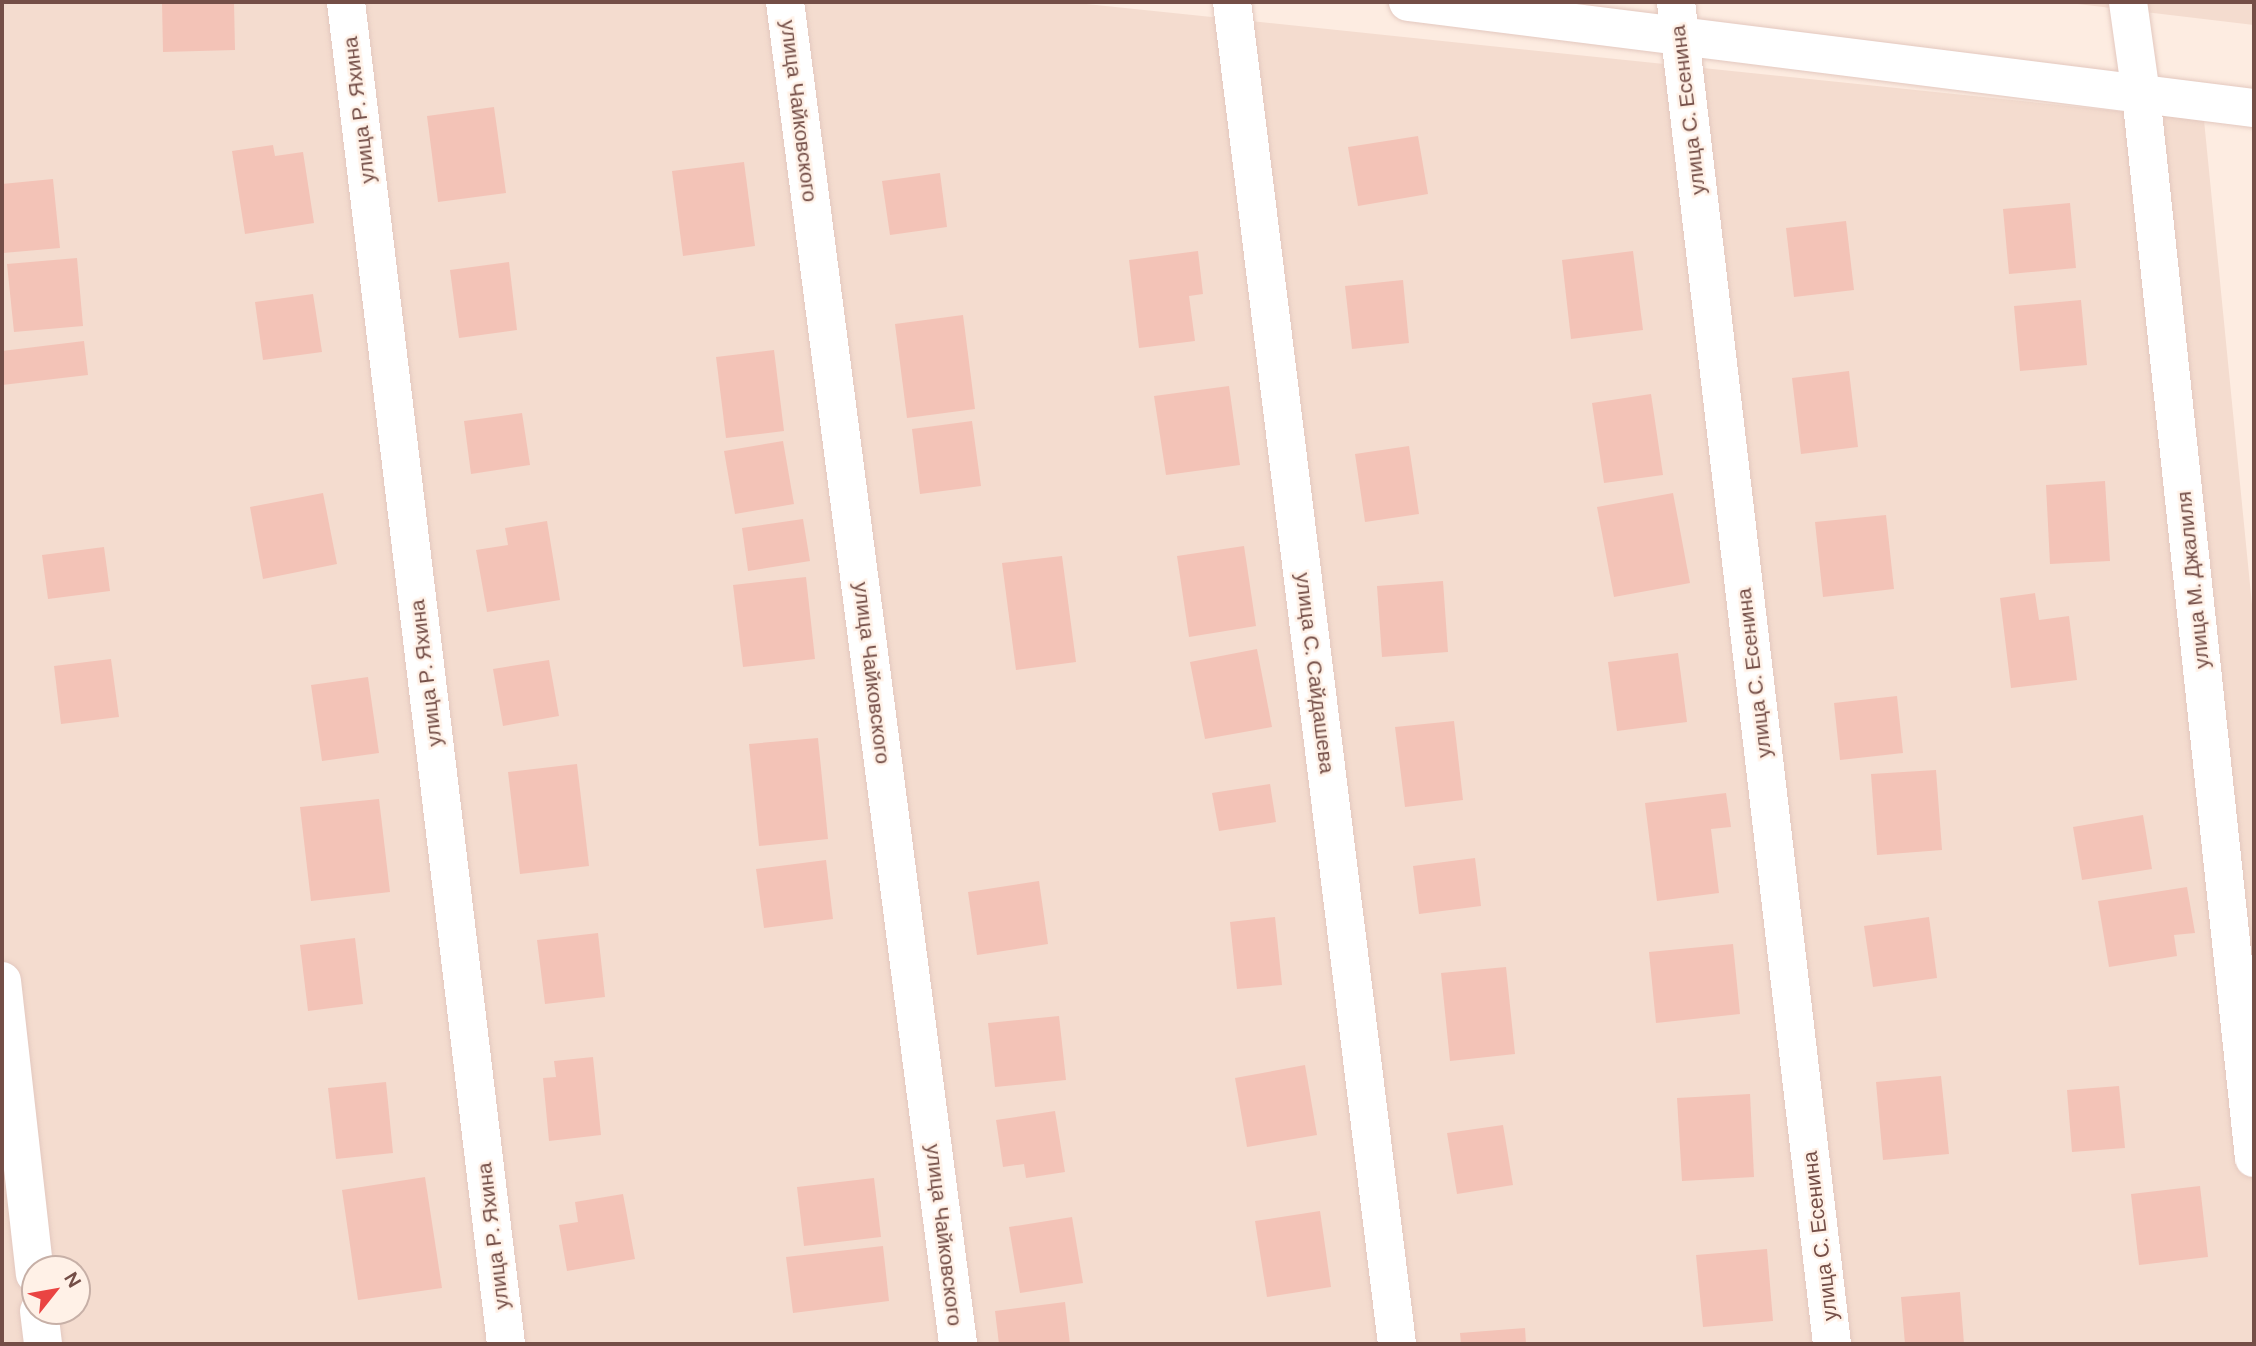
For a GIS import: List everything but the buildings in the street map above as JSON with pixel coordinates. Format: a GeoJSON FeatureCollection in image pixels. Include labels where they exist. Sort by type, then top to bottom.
{"type":"FeatureCollection","features":[{"type":"Feature","properties":{"kind":"street","name":"улица Р. Яхина"},"geometry":{"type":"LineString","coordinates":[[346,2],[506,1344]]}},
{"type":"Feature","properties":{"kind":"street","name":"улица Чайковского"},"geometry":{"type":"LineString","coordinates":[[785,2],[958,1344]]}},
{"type":"Feature","properties":{"kind":"street","name":"улица С. Сайдашева"},"geometry":{"type":"LineString","coordinates":[[1232,2],[1397,1344]]}},
{"type":"Feature","properties":{"kind":"street"},"geometry":{"type":"LineString","coordinates":[[1408,2],[1677,18],[2141,94],[2254,108]]}},
{"type":"Feature","properties":{"kind":"street","name":"улица М. Джалиля"},"geometry":{"type":"LineString","coordinates":[[2128,2],[2141,94],[2254,1158]]}},
{"type":"Feature","properties":{"kind":"street","name":"улица С. Есенина"},"geometry":{"type":"LineString","coordinates":[[1677,18],[1832,1344]]}},
{"type":"Feature","properties":{"kind":"street"},"geometry":{"type":"LineString","coordinates":[[2,981],[33,1255]]}},
{"type":"Feature","properties":{"kind":"street"},"geometry":{"type":"LineString","coordinates":[[41,1325],[43,1344]]}},
{"type":"Feature","properties":{"kind":"shaded area"},"geometry":{"type":"Polygon","coordinates":[[[2,2],[1067,2],[2204,120],[2254,625],[2254,1344],[2,1344],[2,2]]]}},
{"type":"Feature","properties":{"kind":"shaded area"},"geometry":{"type":"Polygon","coordinates":[[[2061,2],[2254,2],[2254,25],[2061,2]]]}}]}
